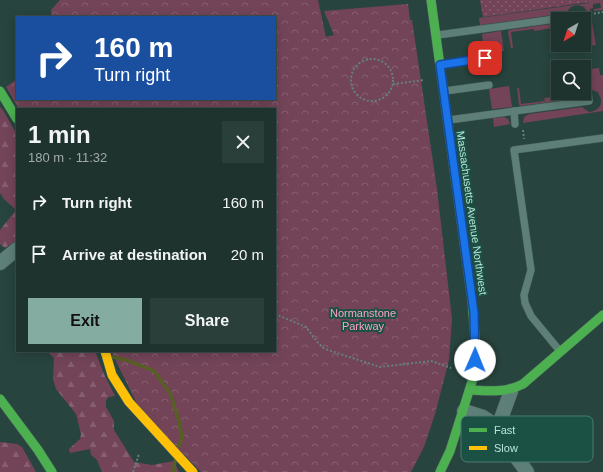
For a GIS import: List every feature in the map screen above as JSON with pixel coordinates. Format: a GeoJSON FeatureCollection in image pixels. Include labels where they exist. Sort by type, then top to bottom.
{"type":"FeatureCollection","features":[{"type":"Feature","properties":{"kind":"main road","name":"Massachusetts Avenue Northwest"},"geometry":{"type":"LineString","coordinates":[[431,0],[474,313],[474,372],[462,416]]}},
{"type":"Feature","properties":{"kind":"main road"},"geometry":{"type":"LineString","coordinates":[[0,91],[15,115]]}},
{"type":"Feature","properties":{"kind":"main road"},"geometry":{"type":"LineString","coordinates":[[470,390],[511,391],[523,384],[603,315]]}},
{"type":"Feature","properties":{"kind":"main road"},"geometry":{"type":"LineString","coordinates":[[105,352],[111,374],[128,399],[148,424],[174,449],[193,472]]}},
{"type":"Feature","properties":{"kind":"main road"},"geometry":{"type":"LineString","coordinates":[[0,399],[38,450],[52,472]]}},
{"type":"Feature","properties":{"kind":"main road","name":"Massachusetts Avenue Northwest"},"geometry":{"type":"LineString","coordinates":[[440,472],[450,451],[461,420]]}},
{"type":"Feature","properties":{"kind":"street"},"geometry":{"type":"LineString","coordinates":[[0,263],[16,250]]}},
{"type":"Feature","properties":{"kind":"street"},"geometry":{"type":"LineString","coordinates":[[502,416],[511,391]]}},
{"type":"Feature","properties":{"kind":"street"},"geometry":{"type":"LineString","coordinates":[[464,411],[480,416]]}},
{"type":"Feature","properties":{"kind":"street"},"geometry":{"type":"LineString","coordinates":[[519,462],[527,472]]}},
{"type":"Feature","properties":{"kind":"lane"},"geometry":{"type":"LineString","coordinates":[[436,36],[551,20]]}},
{"type":"Feature","properties":{"kind":"lane"},"geometry":{"type":"LineString","coordinates":[[440,65],[485,58]]}},
{"type":"Feature","properties":{"kind":"lane"},"geometry":{"type":"LineString","coordinates":[[443,91],[489,85]]}},
{"type":"Feature","properties":{"kind":"lane"},"geometry":{"type":"LineString","coordinates":[[447,120],[589,100]]}},
{"type":"Feature","properties":{"kind":"lane"},"geometry":{"type":"LineString","coordinates":[[514,111],[515,124]]}},
{"type":"Feature","properties":{"kind":"lane"},"geometry":{"type":"LineString","coordinates":[[531,270],[514,150],[603,138]]}},
{"type":"Feature","properties":{"kind":"lane"},"geometry":{"type":"LineString","coordinates":[[525,235],[534,246]]}},
{"type":"Feature","properties":{"kind":"lane"},"geometry":{"type":"LineString","coordinates":[[536,260],[531,270],[524,295],[527,310],[560,351]]}},
{"type":"Feature","properties":{"kind":"path"},"geometry":{"type":"LineString","coordinates":[[591,14],[603,12]]}},
{"type":"Feature","properties":{"kind":"path"},"geometry":{"type":"LineString","coordinates":[[367,59],[374,59],[381,61],[391,70],[393,77],[392,84],[390,91],[385,96],[373,101],[366,100],[355,92],[351,80],[352,73],[360,62],[367,59]]}},
{"type":"Feature","properties":{"kind":"path"},"geometry":{"type":"LineString","coordinates":[[392,84],[441,77]]}},
{"type":"Feature","properties":{"kind":"path"},"geometry":{"type":"LineString","coordinates":[[523,129],[525,143]]}},
{"type":"Feature","properties":{"kind":"path"},"geometry":{"type":"LineString","coordinates":[[276,314],[306,327],[319,344],[325,349],[380,367],[431,361],[451,368]]}},
{"type":"Feature","properties":{"kind":"path"},"geometry":{"type":"LineString","coordinates":[[133,472],[139,454]]}},
{"type":"Feature","properties":{"kind":"green space","name":"Normanstone Parkway"},"geometry":{"type":"Polygon","coordinates":[[[60,0],[318,0],[326,37],[334,35],[324,11],[408,4],[410,20],[412,20],[437,189],[452,319],[449,360],[435,414],[424,447],[411,472],[201,472],[140,410],[111,352],[276,352],[276,108],[18,108],[6,87],[16,80],[16,100],[276,100],[276,16],[52,16],[51,10],[60,0]]]}},
{"type":"Feature","properties":{"kind":"green space"},"geometry":{"type":"Polygon","coordinates":[[[480,0],[589,0],[590,2],[483,17],[480,0]]]}},
{"type":"Feature","properties":{"kind":"green space"},"geometry":{"type":"Polygon","coordinates":[[[589,0],[603,0],[603,10],[594,11],[594,9],[601,8],[600,3],[593,4],[593,8],[590,9],[591,12],[587,12],[584,7],[576,5],[569,9],[568,12],[551,12],[551,15],[480,25],[479,18],[589,3],[589,0]]]}},
{"type":"Feature","properties":{"kind":"green space"},"geometry":{"type":"Polygon","coordinates":[[[591,16],[596,45],[591,45],[591,16]]]}},
{"type":"Feature","properties":{"kind":"green space"},"geometry":{"type":"Polygon","coordinates":[[[551,24],[551,28],[511,32],[513,48],[511,48],[508,32],[509,30],[551,24]]]}},
{"type":"Feature","properties":{"kind":"green space"},"geometry":{"type":"Polygon","coordinates":[[[501,31],[504,51],[484,54],[482,34],[501,31]]]}},
{"type":"Feature","properties":{"kind":"green space"},"geometry":{"type":"Polygon","coordinates":[[[599,68],[600,75],[603,75],[603,111],[523,123],[524,117],[529,114],[582,107],[589,112],[597,110],[601,104],[601,99],[598,92],[592,90],[591,69],[599,68]]]}},
{"type":"Feature","properties":{"kind":"green space"},"geometry":{"type":"Polygon","coordinates":[[[509,86],[512,107],[492,109],[489,89],[509,86]]]}},
{"type":"Feature","properties":{"kind":"green space"},"geometry":{"type":"Polygon","coordinates":[[[517,88],[519,88],[521,104],[545,101],[544,98],[551,97],[551,100],[565,100],[521,106],[519,105],[517,88]]]}},
{"type":"Feature","properties":{"kind":"green space"},"geometry":{"type":"Polygon","coordinates":[[[0,107],[16,133],[16,210],[0,193],[0,107]]]}},
{"type":"Feature","properties":{"kind":"green space"},"geometry":{"type":"Polygon","coordinates":[[[504,117],[508,119],[510,124],[494,127],[493,118],[504,117]]]}},
{"type":"Feature","properties":{"kind":"green space"},"geometry":{"type":"Polygon","coordinates":[[[16,210],[16,241],[5,248],[0,244],[0,230],[16,210]]]}},
{"type":"Feature","properties":{"kind":"green space"},"geometry":{"type":"Polygon","coordinates":[[[48,352],[95,352],[115,396],[109,397],[106,400],[106,407],[114,421],[114,430],[134,462],[152,465],[174,461],[179,472],[102,472],[97,460],[91,455],[90,449],[70,453],[69,449],[80,439],[81,434],[76,414],[56,389],[53,379],[54,358],[48,352]]]}},
{"type":"Feature","properties":{"kind":"green space"},"geometry":{"type":"Polygon","coordinates":[[[0,442],[17,444],[22,447],[36,472],[0,472],[0,442]]]}},
{"type":"Feature","properties":{"kind":"waterway"},"geometry":{"type":"LineString","coordinates":[[113,357],[129,361],[154,371],[170,393],[179,421],[182,437],[179,446]]}},
{"type":"Feature","properties":{"kind":"waterway"},"geometry":{"type":"LineString","coordinates":[[173,472],[175,461]]}},
{"type":"Feature","properties":{"kind":"traffic: fast"},"geometry":{"type":"LineString","coordinates":[[431,0],[472,300],[475,338],[475,372],[461,416]]}},
{"type":"Feature","properties":{"kind":"traffic: fast"},"geometry":{"type":"LineString","coordinates":[[0,91],[16,117]]}},
{"type":"Feature","properties":{"kind":"traffic: fast"},"geometry":{"type":"LineString","coordinates":[[470,390],[504,390],[523,384],[603,315]]}},
{"type":"Feature","properties":{"kind":"traffic: fast"},"geometry":{"type":"LineString","coordinates":[[0,399],[38,450],[52,472]]}},
{"type":"Feature","properties":{"kind":"traffic: fast"},"geometry":{"type":"LineString","coordinates":[[440,472],[450,451],[461,416]]}},
{"type":"Feature","properties":{"kind":"traffic: slow"},"geometry":{"type":"LineString","coordinates":[[105,352],[112,375],[129,402],[193,472]]}},
{"type":"Feature","properties":{"kind":"route"},"geometry":{"type":"LineString","coordinates":[[475,360],[474,313],[440,65],[485,58]]}}]}
